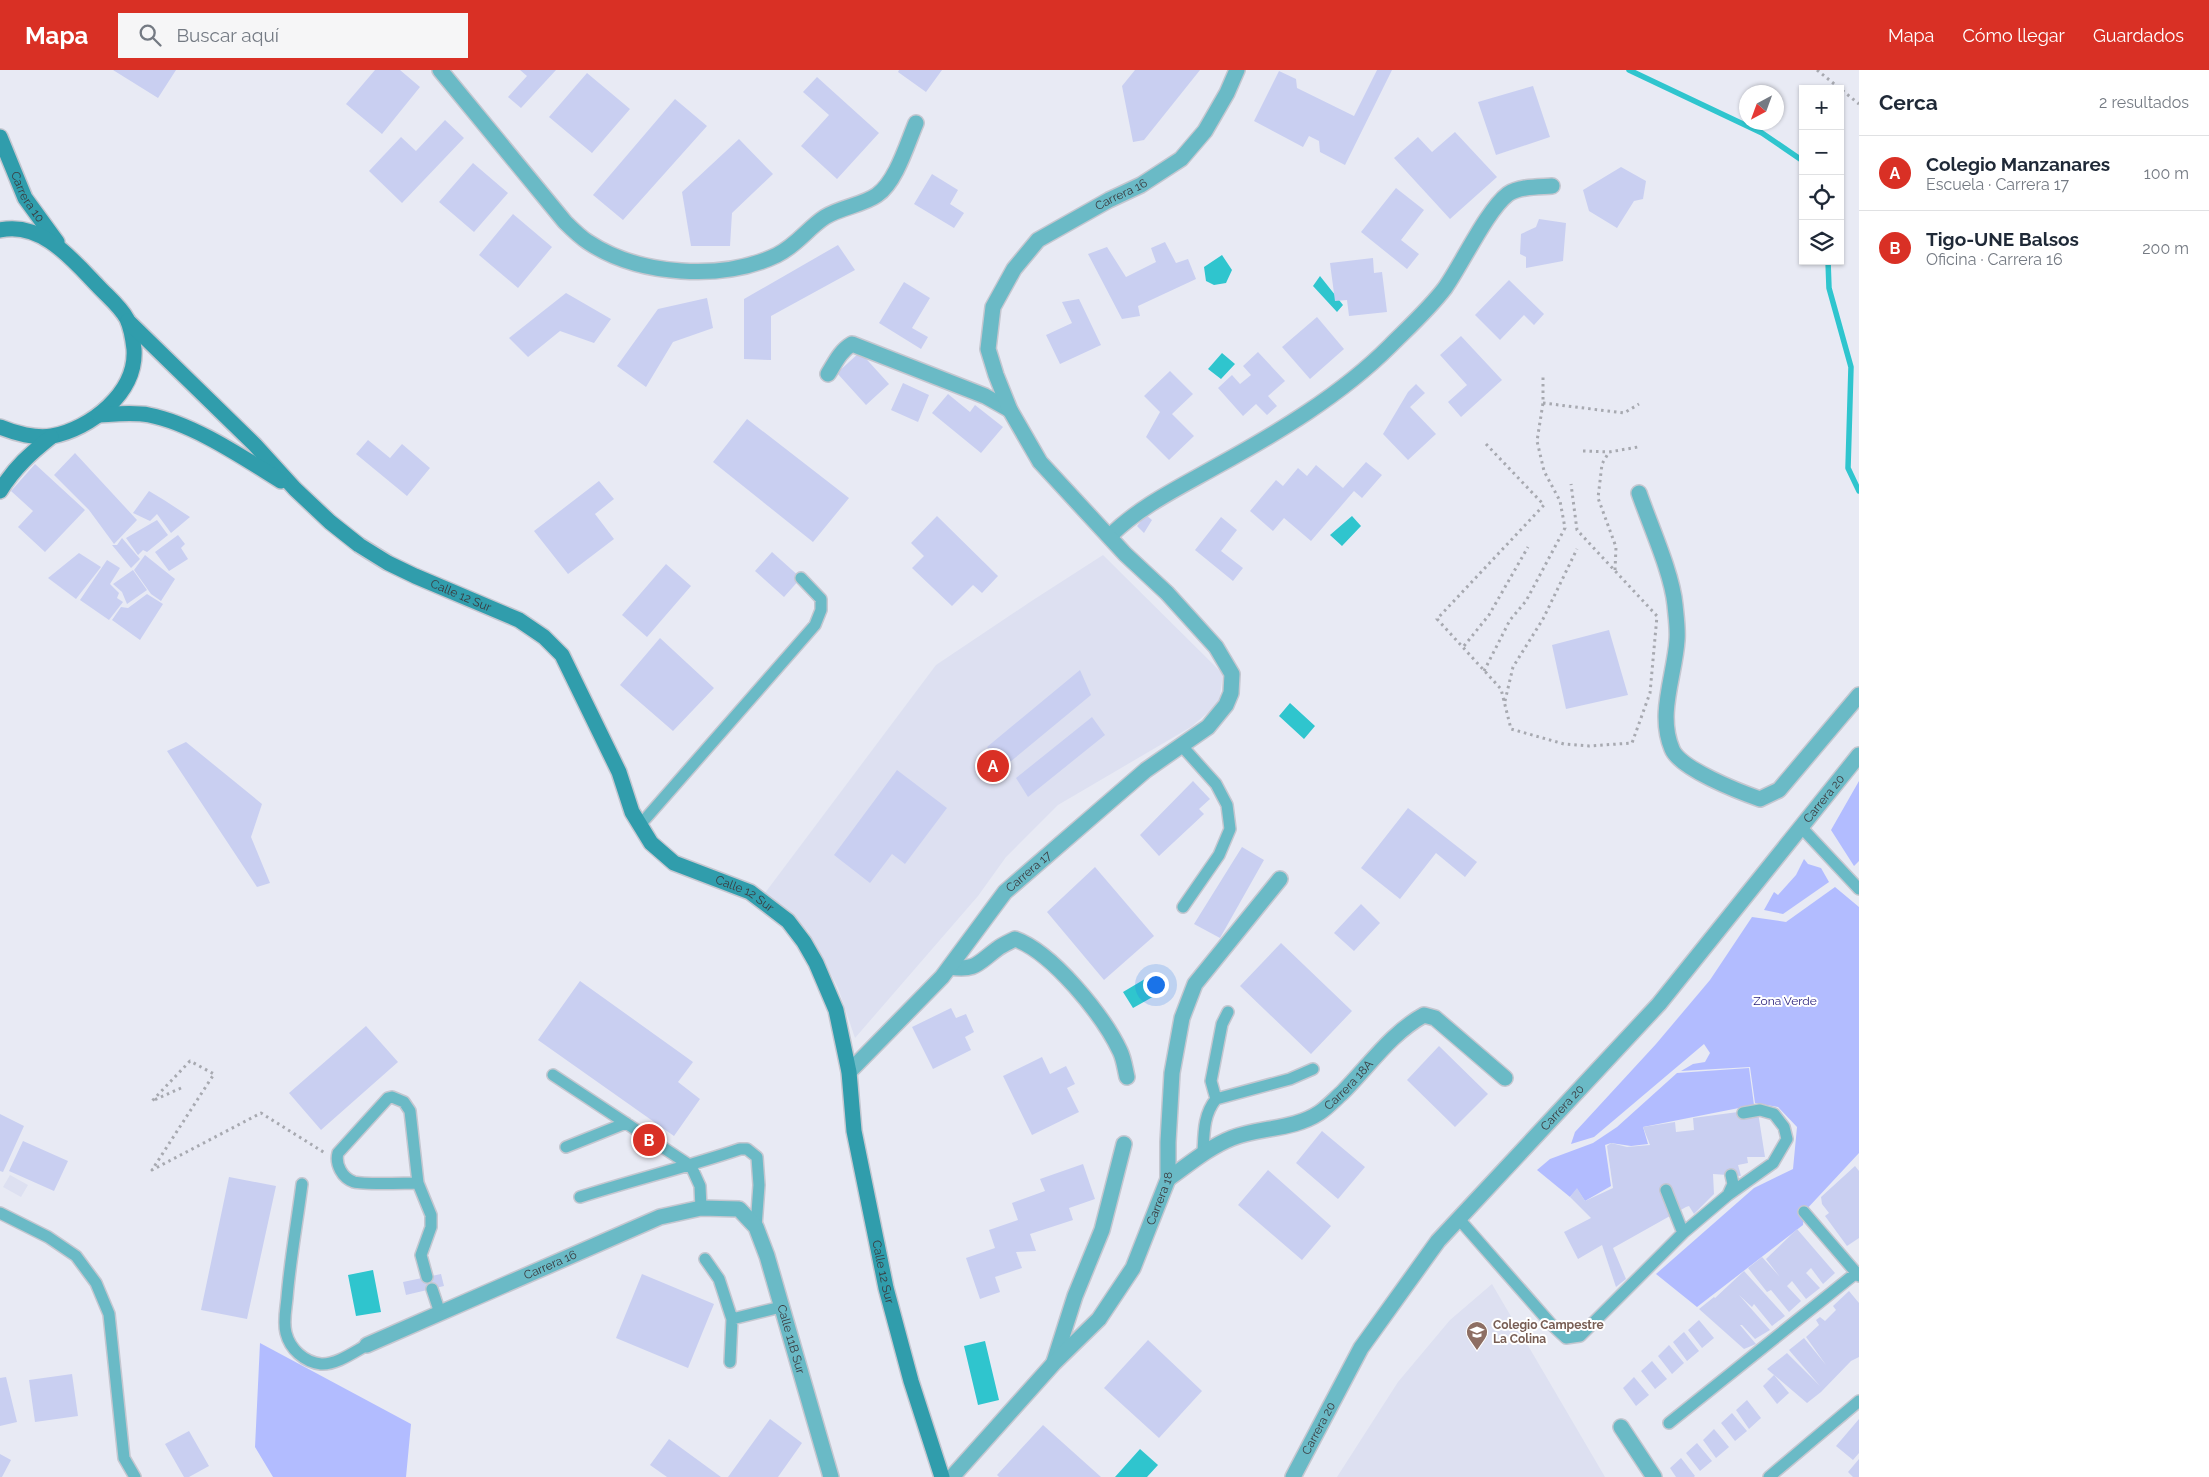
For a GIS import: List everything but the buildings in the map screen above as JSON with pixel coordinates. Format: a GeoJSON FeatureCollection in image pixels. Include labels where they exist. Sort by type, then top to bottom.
{"type":"FeatureCollection","features":[{"type":"Feature","properties":{"kind":"main road","name":"Carrera 10"},"geometry":{"type":"LineString","coordinates":[[0,137],[24,198],[64,251]]}},
{"type":"Feature","properties":{"kind":"main road"},"geometry":{"type":"LineString","coordinates":[[0,230],[8,228],[27,230],[64,251]]}},
{"type":"Feature","properties":{"kind":"main road","name":"Calle 12 Sur"},"geometry":{"type":"LineString","coordinates":[[64,251],[120,309],[128,321],[330,522],[359,545],[388,563],[446,591],[518,620],[544,637],[562,655],[619,772],[632,812],[651,843],[674,863],[750,892],[788,921],[816,963],[833,1002],[849,1072],[854,1131],[886,1288],[910,1381],[942,1477]]}},
{"type":"Feature","properties":{"kind":"main road"},"geometry":{"type":"LineString","coordinates":[[0,491],[10,474],[26,456],[51,436],[76,428],[99,415],[118,395],[128,378],[134,351],[128,321]]}},
{"type":"Feature","properties":{"kind":"main road","name":"Calle 12 Sur"},"geometry":{"type":"LineString","coordinates":[[99,415],[130,413],[150,415],[168,421],[215,442],[295,489]]}},
{"type":"Feature","properties":{"kind":"main road"},"geometry":{"type":"LineString","coordinates":[[0,427],[14,432],[51,436]]}},
{"type":"Feature","properties":{"kind":"street"},"geometry":{"type":"LineString","coordinates":[[440,70],[565,222],[582,237],[618,256],[648,265],[681,271],[713,271],[744,267],[778,254],[800,241],[824,218],[840,209],[877,196],[891,181],[916,122]]}},
{"type":"Feature","properties":{"kind":"street","name":"Carrera 16"},"geometry":{"type":"LineString","coordinates":[[1010,410],[996,376],[988,349],[993,307],[1014,269],[1038,240],[1109,200],[1140,186],[1181,158],[1205,131],[1227,93],[1237,70]]}},
{"type":"Feature","properties":{"kind":"street"},"geometry":{"type":"LineString","coordinates":[[828,374],[839,356],[852,344],[986,396],[1010,410],[1040,462],[1110,536],[1121,525],[1182,485],[1264,440],[1349,382],[1388,348],[1444,289],[1493,212],[1509,194],[1530,187],[1552,186]]}},
{"type":"Feature","properties":{"kind":"street"},"geometry":{"type":"LineString","coordinates":[[1640,492],[1670,581],[1675,603],[1677,639],[1666,719],[1672,751],[1690,767],[1735,791],[1760,799],[1779,790],[1859,695]]}},
{"type":"Feature","properties":{"kind":"street","name":"Carrera 17"},"geometry":{"type":"LineString","coordinates":[[849,1072],[950,967],[1005,892],[1109,800],[1146,770],[1208,727],[1226,705],[1231,694],[1232,674],[1216,647],[1167,593],[1125,554],[1110,536]]}},
{"type":"Feature","properties":{"kind":"street","name":"Carrera 20"},"geometry":{"type":"LineString","coordinates":[[1293,1477],[1362,1348],[1438,1241],[1659,1004],[1859,755]]}},
{"type":"Feature","properties":{"kind":"street","name":"Carrera 18"},"geometry":{"type":"LineString","coordinates":[[952,1477],[1054,1363],[1099,1319],[1133,1268],[1168,1179],[1172,1073],[1182,1018],[1195,984],[1215,957],[1280,880]]}},
{"type":"Feature","properties":{"kind":"street"},"geometry":{"type":"LineString","coordinates":[[950,967],[965,969],[979,965],[997,949],[1015,939],[1026,943],[1062,972],[1094,1010],[1120,1052],[1127,1077]]}},
{"type":"Feature","properties":{"kind":"street","name":"Carrera 18A"},"geometry":{"type":"LineString","coordinates":[[1168,1179],[1203,1154],[1232,1138],[1295,1124],[1319,1113],[1360,1075],[1391,1039],[1412,1021],[1424,1015],[1435,1018],[1505,1078]]}},
{"type":"Feature","properties":{"kind":"street"},"geometry":{"type":"LineString","coordinates":[[1054,1363],[1075,1296],[1102,1230],[1124,1144]]}},
{"type":"Feature","properties":{"kind":"street","name":"Carrera 16"},"geometry":{"type":"LineString","coordinates":[[367,1345],[660,1217],[701,1208],[739,1209]]}},
{"type":"Feature","properties":{"kind":"street","name":"Calle 11B Sur"},"geometry":{"type":"LineString","coordinates":[[739,1209],[756,1226],[831,1477]]}},
{"type":"Feature","properties":{"kind":"street"},"geometry":{"type":"LineString","coordinates":[[1621,1427],[1654,1477]]}},
{"type":"Feature","properties":{"kind":"lane"},"geometry":{"type":"LineString","coordinates":[[640,825],[815,625],[821,610],[821,599],[801,578]]}},
{"type":"Feature","properties":{"kind":"lane"},"geometry":{"type":"LineString","coordinates":[[1181,745],[1216,784],[1227,805],[1230,829],[1219,855],[1183,907]]}},
{"type":"Feature","properties":{"kind":"lane"},"geometry":{"type":"LineString","coordinates":[[1801,827],[1859,889]]}},
{"type":"Feature","properties":{"kind":"lane"},"geometry":{"type":"LineString","coordinates":[[1216,1099],[1211,1080],[1222,1024],[1228,1012]]}},
{"type":"Feature","properties":{"kind":"lane"},"geometry":{"type":"LineString","coordinates":[[1203,1154],[1208,1108],[1216,1099],[1290,1079],[1313,1069]]}},
{"type":"Feature","properties":{"kind":"lane"},"geometry":{"type":"LineString","coordinates":[[553,1076],[691,1166],[700,1186],[701,1208]]}},
{"type":"Feature","properties":{"kind":"lane"},"geometry":{"type":"LineString","coordinates":[[418,1183],[354,1182],[342,1173],[336,1160],[338,1153],[388,1098],[395,1096],[404,1102],[410,1111],[418,1183],[431,1215],[431,1227],[421,1255],[427,1277]]}},
{"type":"Feature","properties":{"kind":"lane"},"geometry":{"type":"LineString","coordinates":[[1458,1218],[1551,1324],[1566,1338],[1580,1336],[1683,1233],[1728,1195],[1773,1163],[1787,1139],[1784,1127],[1774,1114],[1760,1110],[1743,1113]]}},
{"type":"Feature","properties":{"kind":"lane"},"geometry":{"type":"LineString","coordinates":[[566,1147],[626,1123]]}},
{"type":"Feature","properties":{"kind":"lane"},"geometry":{"type":"LineString","coordinates":[[580,1197],[656,1173],[691,1166],[740,1149],[747,1149],[757,1157],[759,1185],[756,1226]]}},
{"type":"Feature","properties":{"kind":"lane"},"geometry":{"type":"LineString","coordinates":[[1728,1195],[1734,1184],[1731,1175]]}},
{"type":"Feature","properties":{"kind":"lane"},"geometry":{"type":"LineString","coordinates":[[302,1184],[289,1267],[286,1313],[286,1332],[288,1338],[298,1354],[307,1360],[322,1364],[338,1360],[367,1345]]}},
{"type":"Feature","properties":{"kind":"lane"},"geometry":{"type":"LineString","coordinates":[[1666,1190],[1683,1233]]}},
{"type":"Feature","properties":{"kind":"lane"},"geometry":{"type":"LineString","coordinates":[[1669,1423],[1858,1275],[1804,1212]]}},
{"type":"Feature","properties":{"kind":"lane"},"geometry":{"type":"LineString","coordinates":[[0,1213],[48,1236],[76,1256],[96,1283],[110,1314],[124,1458],[135,1477]]}},
{"type":"Feature","properties":{"kind":"lane"},"geometry":{"type":"LineString","coordinates":[[705,1259],[719,1279],[732,1319],[730,1362]]}},
{"type":"Feature","properties":{"kind":"lane"},"geometry":{"type":"LineString","coordinates":[[432,1289],[440,1313]]}},
{"type":"Feature","properties":{"kind":"lane"},"geometry":{"type":"LineString","coordinates":[[732,1319],[781,1307]]}},
{"type":"Feature","properties":{"kind":"lane"},"geometry":{"type":"LineString","coordinates":[[1768,1477],[1859,1401]]}},
{"type":"Feature","properties":{"kind":"path"},"geometry":{"type":"LineString","coordinates":[[1817,70],[1859,104]]}},
{"type":"Feature","properties":{"kind":"path"},"geometry":{"type":"LineString","coordinates":[[1484,671],[1510,620],[1526,601],[1565,528],[1560,501],[1544,471],[1537,441],[1543,403],[1543,377]]}},
{"type":"Feature","properties":{"kind":"path"},"geometry":{"type":"LineString","coordinates":[[1543,403],[1624,413],[1639,404]]}},
{"type":"Feature","properties":{"kind":"path"},"geometry":{"type":"LineString","coordinates":[[1486,444],[1544,505],[1437,619],[1464,646],[1501,689],[1511,729],[1564,744],[1589,746],[1632,743],[1650,693],[1657,616],[1577,530],[1571,484]]}},
{"type":"Feature","properties":{"kind":"path"},"geometry":{"type":"LineString","coordinates":[[1583,450],[1608,452],[1638,447]]}},
{"type":"Feature","properties":{"kind":"path"},"geometry":{"type":"LineString","coordinates":[[1608,452],[1602,464],[1598,498],[1616,547],[1615,571]]}},
{"type":"Feature","properties":{"kind":"path"},"geometry":{"type":"LineString","coordinates":[[1464,646],[1489,615],[1528,547]]}},
{"type":"Feature","properties":{"kind":"path"},"geometry":{"type":"LineString","coordinates":[[1505,702],[1513,667],[1543,619],[1577,549]]}},
{"type":"Feature","properties":{"kind":"path"},"geometry":{"type":"LineString","coordinates":[[181,1088],[152,1101],[190,1061],[214,1074],[152,1170],[261,1113],[336,1160]]}},
{"type":"Feature","properties":{"kind":"shaded area"},"geometry":{"type":"Polygon","coordinates":[[[1222,255],[1232,270],[1226,283],[1214,285],[1206,281],[1204,267],[1222,255]]]}},
{"type":"Feature","properties":{"kind":"shaded area"},"geometry":{"type":"Polygon","coordinates":[[[1320,276],[1343,305],[1337,312],[1313,286],[1320,276]]]}},
{"type":"Feature","properties":{"kind":"shaded area"},"geometry":{"type":"Polygon","coordinates":[[[1222,353],[1235,364],[1221,379],[1208,369],[1222,353]]]}},
{"type":"Feature","properties":{"kind":"shaded area"},"geometry":{"type":"Polygon","coordinates":[[[1352,516],[1361,526],[1342,546],[1330,535],[1352,516]]]}},
{"type":"Feature","properties":{"kind":"shaded area"},"geometry":{"type":"Polygon","coordinates":[[[1103,555],[1223,674],[1219,703],[1191,727],[1058,805],[1006,857],[978,896],[855,1038],[838,988],[808,931],[765,893],[936,665],[1103,555]]]}},
{"type":"Feature","properties":{"kind":"shaded area"},"geometry":{"type":"Polygon","coordinates":[[[1290,703],[1315,726],[1304,739],[1279,716],[1290,703]]]}},
{"type":"Feature","properties":{"kind":"shaded area"},"geometry":{"type":"Polygon","coordinates":[[[1155,973],[1165,990],[1133,1008],[1123,992],[1155,973]]]}},
{"type":"Feature","properties":{"kind":"shaded area"},"geometry":{"type":"Polygon","coordinates":[[[10,1175],[28,1185],[21,1197],[3,1187],[10,1175]]]}},
{"type":"Feature","properties":{"kind":"shaded area"},"geometry":{"type":"Polygon","coordinates":[[[373,1270],[381,1312],[356,1316],[348,1275],[373,1270]]]}},
{"type":"Feature","properties":{"kind":"shaded area","name":"Colegio Campestre La Colina"},"geometry":{"type":"Polygon","coordinates":[[[1492,1284],[1605,1477],[1337,1477],[1398,1382],[1450,1320],[1492,1284]]]}},
{"type":"Feature","properties":{"kind":"shaded area"},"geometry":{"type":"Polygon","coordinates":[[[985,1341],[999,1400],[978,1405],[964,1346],[985,1341]]]}},
{"type":"Feature","properties":{"kind":"shaded area"},"geometry":{"type":"Polygon","coordinates":[[[1140,1449],[1158,1465],[1147,1477],[1115,1477],[1140,1449]]]}},
{"type":"Feature","properties":{"kind":"green space"},"geometry":{"type":"Polygon","coordinates":[[[1859,781],[1859,861],[1854,866],[1831,830],[1859,781]]]}},
{"type":"Feature","properties":{"kind":"green space"},"geometry":{"type":"Polygon","coordinates":[[[1804,859],[1808,864],[1821,868],[1829,882],[1783,914],[1764,910],[1774,892],[1778,895],[1796,875],[1804,859]]]}},
{"type":"Feature","properties":{"kind":"green space","name":"Zona Verde"},"geometry":{"type":"Polygon","coordinates":[[[1835,887],[1859,907],[1859,1153],[1804,1212],[1803,1225],[1697,1307],[1656,1274],[1754,1188],[1793,1169],[1797,1127],[1778,1107],[1755,1103],[1750,1067],[1681,1071],[1693,1064],[1705,1062],[1710,1053],[1704,1044],[1594,1137],[1571,1144],[1575,1132],[1656,1044],[1710,980],[1752,917],[1786,922],[1835,887]]]}},
{"type":"Feature","properties":{"kind":"green space"},"geometry":{"type":"Polygon","coordinates":[[[1749,1068],[1754,1105],[1643,1127],[1648,1144],[1631,1146],[1611,1143],[1605,1145],[1611,1186],[1585,1201],[1577,1189],[1570,1197],[1537,1170],[1550,1159],[1593,1143],[1617,1127],[1677,1073],[1749,1068]]]}},
{"type":"Feature","properties":{"kind":"green space"},"geometry":{"type":"Polygon","coordinates":[[[260,1343],[411,1424],[406,1477],[273,1477],[255,1447],[260,1343]]]}},
{"type":"Feature","properties":{"kind":"waterway"},"geometry":{"type":"LineString","coordinates":[[1629,70],[1762,133],[1799,158]]}},
{"type":"Feature","properties":{"kind":"waterway"},"geometry":{"type":"LineString","coordinates":[[1828,265],[1829,288],[1851,367],[1848,468],[1859,491]]}},
{"type":"Feature","properties":{"kind":"place","name":"Colegio Manzanares"},"geometry":{"type":"Point","coordinates":[993,766]}},
{"type":"Feature","properties":{"kind":"place","name":"Tigo-UNE Balsos"},"geometry":{"type":"Point","coordinates":[649,1140]}},
{"type":"Feature","properties":{"kind":"place","name":"Colegio Campestre La Colina"},"geometry":{"type":"Point","coordinates":[1477,1351]}}]}
